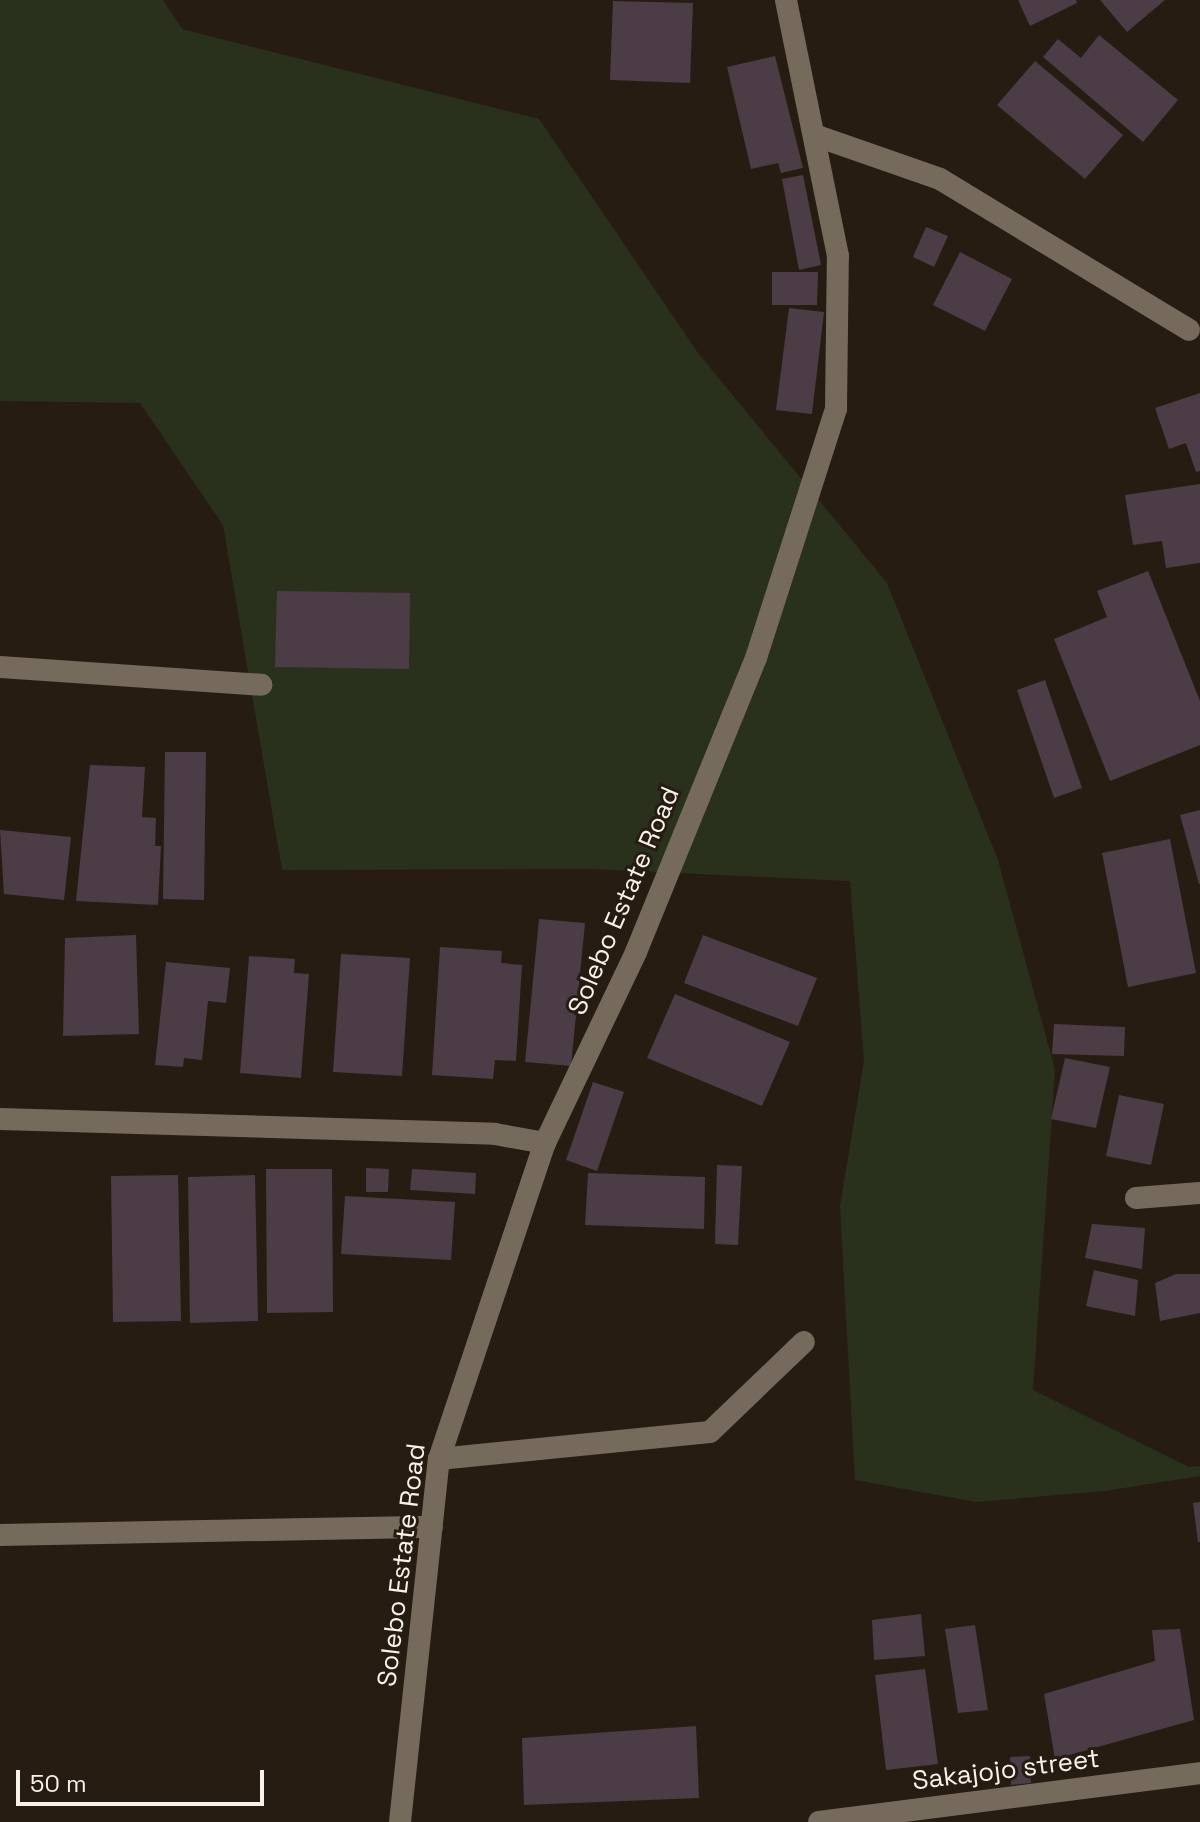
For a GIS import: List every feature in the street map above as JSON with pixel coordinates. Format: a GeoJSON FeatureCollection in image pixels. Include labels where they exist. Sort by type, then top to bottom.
{"type":"FeatureCollection","features":[{"type":"Feature","properties":{"kind":"street","name":"Solebo Estate Road"},"geometry":{"type":"LineString","coordinates":[[400,1822],[439,1459],[545,1143],[636,952],[756,658],[836,409],[838,256],[786,0]]}},
{"type":"Feature","properties":{"kind":"street"},"geometry":{"type":"LineString","coordinates":[[814,135],[940,179],[1189,330]]}},
{"type":"Feature","properties":{"kind":"street"},"geometry":{"type":"LineString","coordinates":[[0,667],[261,685]]}},
{"type":"Feature","properties":{"kind":"street"},"geometry":{"type":"LineString","coordinates":[[0,1119],[495,1134],[545,1143]]}},
{"type":"Feature","properties":{"kind":"street"},"geometry":{"type":"LineString","coordinates":[[1136,1198],[1200,1193]]}},
{"type":"Feature","properties":{"kind":"street"},"geometry":{"type":"LineString","coordinates":[[439,1459],[710,1432],[804,1342]]}},
{"type":"Feature","properties":{"kind":"street"},"geometry":{"type":"LineString","coordinates":[[0,1535],[432,1527]]}},
{"type":"Feature","properties":{"kind":"street","name":"Sakajojo street"},"geometry":{"type":"LineString","coordinates":[[819,1822],[1200,1773]]}},
{"type":"Feature","properties":{"kind":"green space"},"geometry":{"type":"Polygon","coordinates":[[[0,0],[163,0],[182,29],[539,119],[698,353],[887,583],[998,860],[1055,1070],[1033,1390],[1189,1467],[1200,1466],[1200,1476],[1105,1491],[976,1502],[855,1480],[840,1206],[864,1061],[850,881],[591,869],[282,870],[223,525],[140,403],[0,401],[0,0]]]}},
{"type":"Feature","properties":{"kind":"building"},"geometry":{"type":"Polygon","coordinates":[[[1018,0],[1076,0],[1077,3],[1030,26],[1018,0]]]}},
{"type":"Feature","properties":{"kind":"building"},"geometry":{"type":"Polygon","coordinates":[[[1100,0],[1165,0],[1127,32],[1100,0]]]}},
{"type":"Feature","properties":{"kind":"building"},"geometry":{"type":"Polygon","coordinates":[[[613,1],[693,3],[690,83],[610,80],[613,1]]]}},
{"type":"Feature","properties":{"kind":"building"},"geometry":{"type":"Polygon","coordinates":[[[1099,35],[1178,100],[1143,142],[1043,57],[1058,39],[1081,58],[1099,35]]]}},
{"type":"Feature","properties":{"kind":"building"},"geometry":{"type":"Polygon","coordinates":[[[775,56],[803,168],[781,173],[778,163],[751,169],[727,67],[775,56]]]}},
{"type":"Feature","properties":{"kind":"building"},"geometry":{"type":"Polygon","coordinates":[[[1035,61],[1123,135],[1085,179],[997,105],[1035,61]]]}},
{"type":"Feature","properties":{"kind":"building"},"geometry":{"type":"Polygon","coordinates":[[[803,175],[821,265],[799,270],[782,179],[803,175]]]}},
{"type":"Feature","properties":{"kind":"building"},"geometry":{"type":"Polygon","coordinates":[[[926,227],[948,236],[934,267],[913,257],[926,227]]]}},
{"type":"Feature","properties":{"kind":"building"},"geometry":{"type":"Polygon","coordinates":[[[960,252],[1012,279],[985,331],[933,305],[960,252]]]}},
{"type":"Feature","properties":{"kind":"building"},"geometry":{"type":"Polygon","coordinates":[[[772,272],[818,272],[817,305],[772,305],[772,272]]]}},
{"type":"Feature","properties":{"kind":"building"},"geometry":{"type":"Polygon","coordinates":[[[789,308],[824,312],[812,414],[776,410],[789,308]]]}},
{"type":"Feature","properties":{"kind":"building"},"geometry":{"type":"Polygon","coordinates":[[[1200,393],[1200,471],[1196,472],[1186,443],[1169,449],[1155,408],[1200,393]]]}},
{"type":"Feature","properties":{"kind":"building"},"geometry":{"type":"Polygon","coordinates":[[[1200,484],[1200,563],[1166,568],[1162,541],[1133,545],[1125,495],[1200,484]]]}},
{"type":"Feature","properties":{"kind":"building"},"geometry":{"type":"Polygon","coordinates":[[[1148,571],[1200,701],[1200,745],[1110,781],[1054,639],[1107,617],[1097,591],[1148,571]]]}},
{"type":"Feature","properties":{"kind":"building"},"geometry":{"type":"Polygon","coordinates":[[[277,591],[410,593],[409,669],[275,667],[277,591]]]}},
{"type":"Feature","properties":{"kind":"building"},"geometry":{"type":"Polygon","coordinates":[[[1045,680],[1082,788],[1054,798],[1017,690],[1045,680]]]}},
{"type":"Feature","properties":{"kind":"building"},"geometry":{"type":"Polygon","coordinates":[[[165,752],[206,752],[204,900],[163,899],[165,752]]]}},
{"type":"Feature","properties":{"kind":"building"},"geometry":{"type":"Polygon","coordinates":[[[90,765],[145,767],[142,817],[156,818],[155,846],[161,846],[158,905],[76,901],[90,765]]]}},
{"type":"Feature","properties":{"kind":"building"},"geometry":{"type":"Polygon","coordinates":[[[1200,810],[1200,884],[1199,884],[1180,815],[1200,810]]]}},
{"type":"Feature","properties":{"kind":"building"},"geometry":{"type":"Polygon","coordinates":[[[0,830],[71,837],[64,900],[4,894],[0,830]]]}},
{"type":"Feature","properties":{"kind":"building"},"geometry":{"type":"Polygon","coordinates":[[[1170,839],[1196,973],[1128,987],[1102,853],[1170,839]]]}},
{"type":"Feature","properties":{"kind":"building"},"geometry":{"type":"Polygon","coordinates":[[[539,919],[585,923],[571,1066],[525,1062],[539,919]]]}},
{"type":"Feature","properties":{"kind":"building"},"geometry":{"type":"Polygon","coordinates":[[[136,935],[139,1034],[63,1036],[65,938],[136,935]]]}},
{"type":"Feature","properties":{"kind":"building"},"geometry":{"type":"Polygon","coordinates":[[[703,935],[817,978],[798,1026],[684,983],[703,935]]]}},
{"type":"Feature","properties":{"kind":"building"},"geometry":{"type":"Polygon","coordinates":[[[440,947],[502,951],[501,963],[522,965],[516,1061],[495,1060],[493,1079],[432,1075],[440,947]]]}},
{"type":"Feature","properties":{"kind":"building"},"geometry":{"type":"Polygon","coordinates":[[[341,954],[410,958],[402,1076],[333,1072],[341,954]]]}},
{"type":"Feature","properties":{"kind":"building"},"geometry":{"type":"Polygon","coordinates":[[[249,956],[295,959],[294,973],[309,974],[301,1078],[240,1073],[249,956]]]}},
{"type":"Feature","properties":{"kind":"building"},"geometry":{"type":"Polygon","coordinates":[[[166,962],[230,968],[226,1003],[208,1001],[202,1060],[184,1058],[183,1067],[155,1065],[166,962]]]}},
{"type":"Feature","properties":{"kind":"building"},"geometry":{"type":"Polygon","coordinates":[[[675,994],[790,1042],[762,1106],[647,1058],[675,994]]]}},
{"type":"Feature","properties":{"kind":"building"},"geometry":{"type":"Polygon","coordinates":[[[1054,1024],[1125,1027],[1124,1056],[1052,1054],[1054,1024]]]}},
{"type":"Feature","properties":{"kind":"building"},"geometry":{"type":"Polygon","coordinates":[[[1065,1058],[1110,1067],[1096,1128],[1051,1119],[1065,1058]]]}},
{"type":"Feature","properties":{"kind":"building"},"geometry":{"type":"Polygon","coordinates":[[[593,1082],[624,1092],[597,1171],[566,1160],[593,1082]]]}},
{"type":"Feature","properties":{"kind":"building"},"geometry":{"type":"Polygon","coordinates":[[[1119,1095],[1164,1104],[1151,1165],[1106,1156],[1119,1095]]]}},
{"type":"Feature","properties":{"kind":"building"},"geometry":{"type":"Polygon","coordinates":[[[717,1165],[742,1166],[738,1245],[715,1244],[717,1165]]]}},
{"type":"Feature","properties":{"kind":"building"},"geometry":{"type":"Polygon","coordinates":[[[366,1168],[389,1169],[388,1192],[366,1192],[366,1168]]]}},
{"type":"Feature","properties":{"kind":"building"},"geometry":{"type":"Polygon","coordinates":[[[266,1169],[332,1169],[333,1312],[267,1313],[266,1169]]]}},
{"type":"Feature","properties":{"kind":"building"},"geometry":{"type":"Polygon","coordinates":[[[412,1169],[476,1173],[475,1194],[410,1190],[412,1169]]]}},
{"type":"Feature","properties":{"kind":"building"},"geometry":{"type":"Polygon","coordinates":[[[588,1173],[705,1177],[704,1229],[585,1225],[588,1173]]]}},
{"type":"Feature","properties":{"kind":"building"},"geometry":{"type":"Polygon","coordinates":[[[178,1175],[181,1321],[113,1322],[111,1176],[178,1175]]]}},
{"type":"Feature","properties":{"kind":"building"},"geometry":{"type":"Polygon","coordinates":[[[255,1175],[258,1321],[190,1323],[188,1177],[255,1175]]]}},
{"type":"Feature","properties":{"kind":"building"},"geometry":{"type":"Polygon","coordinates":[[[345,1196],[455,1202],[451,1260],[341,1254],[345,1196]]]}},
{"type":"Feature","properties":{"kind":"building"},"geometry":{"type":"Polygon","coordinates":[[[1092,1224],[1145,1228],[1142,1269],[1085,1258],[1092,1224]]]}},
{"type":"Feature","properties":{"kind":"building"},"geometry":{"type":"Polygon","coordinates":[[[1094,1270],[1138,1280],[1135,1316],[1086,1306],[1094,1270]]]}},
{"type":"Feature","properties":{"kind":"building"},"geometry":{"type":"Polygon","coordinates":[[[1176,1274],[1200,1274],[1200,1313],[1160,1321],[1155,1283],[1176,1274]]]}},
{"type":"Feature","properties":{"kind":"building"},"geometry":{"type":"Polygon","coordinates":[[[1200,1502],[1200,1542],[1198,1542],[1193,1503],[1200,1502]]]}},
{"type":"Feature","properties":{"kind":"building"},"geometry":{"type":"Polygon","coordinates":[[[921,1614],[925,1656],[874,1660],[872,1620],[921,1614]]]}},
{"type":"Feature","properties":{"kind":"building"},"geometry":{"type":"Polygon","coordinates":[[[975,1625],[988,1710],[958,1713],[945,1629],[975,1625]]]}},
{"type":"Feature","properties":{"kind":"building"},"geometry":{"type":"Polygon","coordinates":[[[1180,1629],[1194,1720],[1055,1759],[1044,1694],[1155,1661],[1152,1630],[1180,1629]]]}},
{"type":"Feature","properties":{"kind":"building"},"geometry":{"type":"Polygon","coordinates":[[[925,1669],[938,1764],[886,1770],[875,1675],[925,1669]]]}},
{"type":"Feature","properties":{"kind":"building"},"geometry":{"type":"Polygon","coordinates":[[[696,1726],[699,1798],[524,1805],[522,1738],[696,1726]]]}},
{"type":"Feature","properties":{"kind":"building"},"geometry":{"type":"Polygon","coordinates":[[[1030,1756],[1031,1783],[1011,1785],[1010,1757],[1030,1756]]]}}]}
